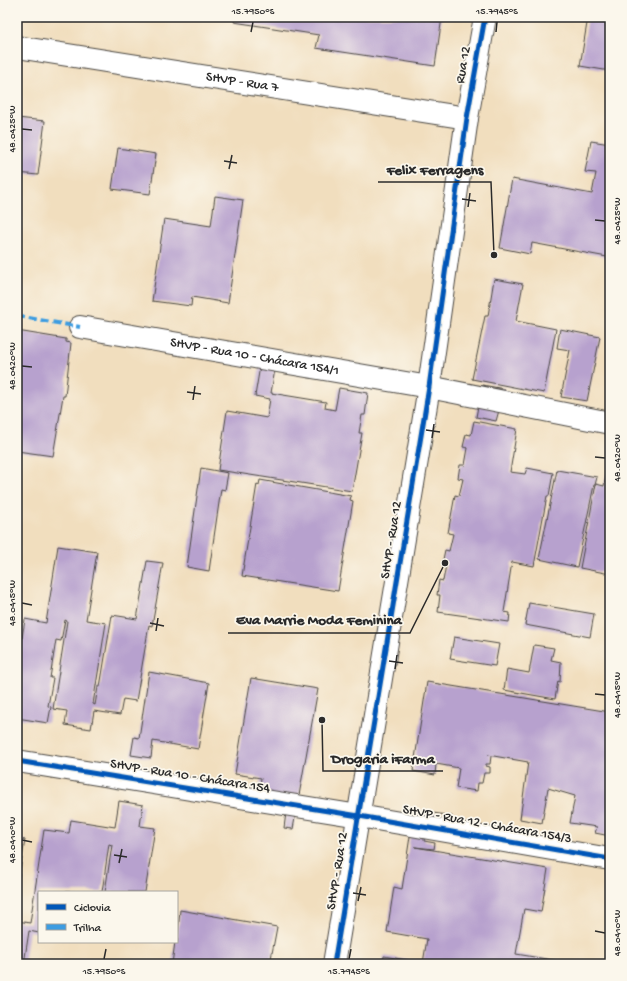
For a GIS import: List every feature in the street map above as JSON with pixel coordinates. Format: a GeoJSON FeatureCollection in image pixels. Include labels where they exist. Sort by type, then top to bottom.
{"type":"FeatureCollection","features":[{"type":"Feature","properties":{"kind":"street","name":"Rua 12"},"geometry":{"type":"LineString","coordinates":[[467,118],[485,17]]}},
{"type":"Feature","properties":{"kind":"street","name":"SHVP - Rua 7"},"geometry":{"type":"LineString","coordinates":[[17,47],[467,118]]}},
{"type":"Feature","properties":{"kind":"street","name":"SHVP - Rua 12"},"geometry":{"type":"LineString","coordinates":[[334,964],[429,387],[467,118]]}},
{"type":"Feature","properties":{"kind":"street","name":"SHVP - Rua 10 - Chácara 154/1"},"geometry":{"type":"LineString","coordinates":[[80,327],[429,387],[610,423]]}},
{"type":"Feature","properties":{"kind":"street","name":"SHVP - Rua 10 - Chácara 154"},"geometry":{"type":"LineString","coordinates":[[17,761],[359,816]]}},
{"type":"Feature","properties":{"kind":"street","name":"SHVP - Rua 12 - Chácara 154/3"},"geometry":{"type":"LineString","coordinates":[[359,816],[610,858]]}},
{"type":"Feature","properties":{"kind":"building"},"geometry":{"type":"Polygon","coordinates":[[[235,17],[442,17],[435,66],[316,48],[319,35],[234,22],[235,17]]]}},
{"type":"Feature","properties":{"kind":"building"},"geometry":{"type":"Polygon","coordinates":[[[588,17],[610,17],[610,71],[580,66],[588,17]]]}},
{"type":"Feature","properties":{"kind":"building"},"geometry":{"type":"Polygon","coordinates":[[[17,118],[45,121],[38,175],[17,173],[17,118]]]}},
{"type":"Feature","properties":{"kind":"building"},"geometry":{"type":"Polygon","coordinates":[[[591,141],[610,144],[610,256],[607,257],[532,243],[530,254],[500,248],[512,179],[592,194],[596,173],[585,172],[591,141]]]}},
{"type":"Feature","properties":{"kind":"building"},"geometry":{"type":"Polygon","coordinates":[[[118,148],[156,154],[150,194],[112,189],[118,148]]]}},
{"type":"Feature","properties":{"kind":"building"},"geometry":{"type":"Polygon","coordinates":[[[215,196],[243,200],[228,303],[192,297],[191,306],[152,301],[164,219],[211,226],[215,196]]]}},
{"type":"Feature","properties":{"kind":"building"},"geometry":{"type":"Polygon","coordinates":[[[494,279],[523,284],[516,321],[556,329],[544,393],[472,379],[485,316],[488,316],[494,279]]]}},
{"type":"Feature","properties":{"kind":"building"},"geometry":{"type":"Polygon","coordinates":[[[560,329],[600,337],[587,401],[561,397],[570,350],[557,348],[560,329]]]}},
{"type":"Feature","properties":{"kind":"building"},"geometry":{"type":"Polygon","coordinates":[[[17,331],[66,339],[66,342],[71,343],[65,396],[63,396],[53,456],[17,451],[17,331]]]}},
{"type":"Feature","properties":{"kind":"building"},"geometry":{"type":"Polygon","coordinates":[[[260,366],[275,369],[271,393],[326,402],[325,408],[335,410],[339,388],[368,393],[365,415],[362,415],[359,433],[362,433],[352,491],[218,470],[227,411],[267,418],[270,399],[255,396],[260,366]]]}},
{"type":"Feature","properties":{"kind":"building"},"geometry":{"type":"Polygon","coordinates":[[[482,385],[505,389],[496,421],[476,417],[482,385]]]}},
{"type":"Feature","properties":{"kind":"building"},"geometry":{"type":"Polygon","coordinates":[[[474,421],[517,429],[510,472],[525,474],[527,468],[553,473],[549,496],[547,496],[534,566],[512,562],[504,612],[510,613],[509,622],[438,612],[440,595],[437,595],[439,580],[443,581],[446,565],[442,564],[445,550],[449,551],[453,534],[448,533],[455,495],[459,496],[463,479],[458,478],[460,465],[465,465],[468,448],[463,447],[466,434],[471,435],[474,421]]]}},
{"type":"Feature","properties":{"kind":"building"},"geometry":{"type":"Polygon","coordinates":[[[201,468],[228,473],[225,490],[221,489],[209,571],[187,567],[201,468]]]}},
{"type":"Feature","properties":{"kind":"building"},"geometry":{"type":"Polygon","coordinates":[[[557,470],[597,477],[577,567],[539,559],[557,470]]]}},
{"type":"Feature","properties":{"kind":"building"},"geometry":{"type":"Polygon","coordinates":[[[607,472],[610,473],[610,574],[580,568],[596,484],[604,486],[607,472]]]}},
{"type":"Feature","properties":{"kind":"building"},"geometry":{"type":"Polygon","coordinates":[[[260,480],[351,496],[350,500],[353,501],[338,591],[242,576],[257,484],[259,485],[260,480]]]}},
{"type":"Feature","properties":{"kind":"building"},"geometry":{"type":"Polygon","coordinates":[[[58,546],[97,552],[86,620],[106,623],[93,704],[95,705],[98,687],[100,687],[112,615],[137,619],[147,561],[163,563],[152,626],[149,625],[136,701],[123,699],[120,715],[94,711],[91,729],[65,725],[67,711],[53,709],[67,621],[65,620],[61,641],[56,640],[50,678],[53,678],[48,706],[51,707],[48,723],[17,718],[17,671],[25,619],[46,623],[58,546]]]}},
{"type":"Feature","properties":{"kind":"building"},"geometry":{"type":"Polygon","coordinates":[[[529,603],[594,614],[590,637],[525,625],[529,603]]]}},
{"type":"Feature","properties":{"kind":"building"},"geometry":{"type":"Polygon","coordinates":[[[454,637],[499,644],[495,666],[450,659],[454,637]]]}},
{"type":"Feature","properties":{"kind":"building"},"geometry":{"type":"Polygon","coordinates":[[[534,645],[554,648],[551,660],[561,662],[560,682],[558,681],[555,699],[504,690],[507,669],[529,673],[534,645]]]}},
{"type":"Feature","properties":{"kind":"building"},"geometry":{"type":"Polygon","coordinates":[[[149,672],[209,683],[198,749],[153,741],[151,758],[131,755],[134,737],[139,738],[149,672]]]}},
{"type":"Feature","properties":{"kind":"building"},"geometry":{"type":"Polygon","coordinates":[[[251,678],[318,689],[293,829],[284,828],[287,805],[258,800],[261,778],[235,774],[251,678]]]}},
{"type":"Feature","properties":{"kind":"building"},"geometry":{"type":"Polygon","coordinates":[[[427,682],[610,712],[610,836],[595,833],[597,827],[570,823],[575,796],[548,788],[542,823],[520,819],[528,762],[488,755],[491,756],[490,764],[486,764],[486,766],[490,767],[490,773],[484,773],[482,783],[478,783],[477,791],[456,788],[459,768],[436,764],[435,775],[413,771],[427,682]]]}},
{"type":"Feature","properties":{"kind":"building"},"geometry":{"type":"Polygon","coordinates":[[[119,801],[143,805],[140,826],[155,828],[145,891],[105,891],[112,845],[109,844],[102,891],[38,891],[38,933],[29,931],[24,964],[17,964],[17,921],[30,923],[44,830],[69,833],[71,820],[115,827],[119,801]]]}},
{"type":"Feature","properties":{"kind":"building"},"geometry":{"type":"Polygon","coordinates":[[[414,810],[452,816],[449,830],[426,827],[424,841],[435,843],[434,849],[415,847],[548,869],[541,912],[524,909],[516,954],[559,961],[559,964],[383,964],[384,956],[423,963],[427,939],[387,932],[394,887],[402,889],[414,810]]]}},
{"type":"Feature","properties":{"kind":"building"},"geometry":{"type":"Polygon","coordinates":[[[17,838],[25,840],[18,882],[17,882],[17,838]]]}},
{"type":"Feature","properties":{"kind":"building"},"geometry":{"type":"Polygon","coordinates":[[[180,910],[277,927],[270,964],[172,964],[175,943],[178,943],[180,910]]]}},
{"type":"Feature","properties":{"kind":"marked path"},"geometry":{"type":"LineString","coordinates":[[17,316],[80,327]]}},
{"type":"Feature","properties":{"kind":"cycle path"},"geometry":{"type":"LineString","coordinates":[[334,964],[429,387],[467,118],[485,17]]}},
{"type":"Feature","properties":{"kind":"cycle path"},"geometry":{"type":"LineString","coordinates":[[17,761],[359,816],[610,859]]}},
{"type":"Feature","properties":{"kind":"place","name":"Felix Ferragens"},"geometry":{"type":"Point","coordinates":[494,255]}},
{"type":"Feature","properties":{"kind":"place","name":"Eva Marrie Moda Feminina"},"geometry":{"type":"Point","coordinates":[445,563]}},
{"type":"Feature","properties":{"kind":"place","name":"Drogaria iFarma"},"geometry":{"type":"Point","coordinates":[322,720]}}]}
